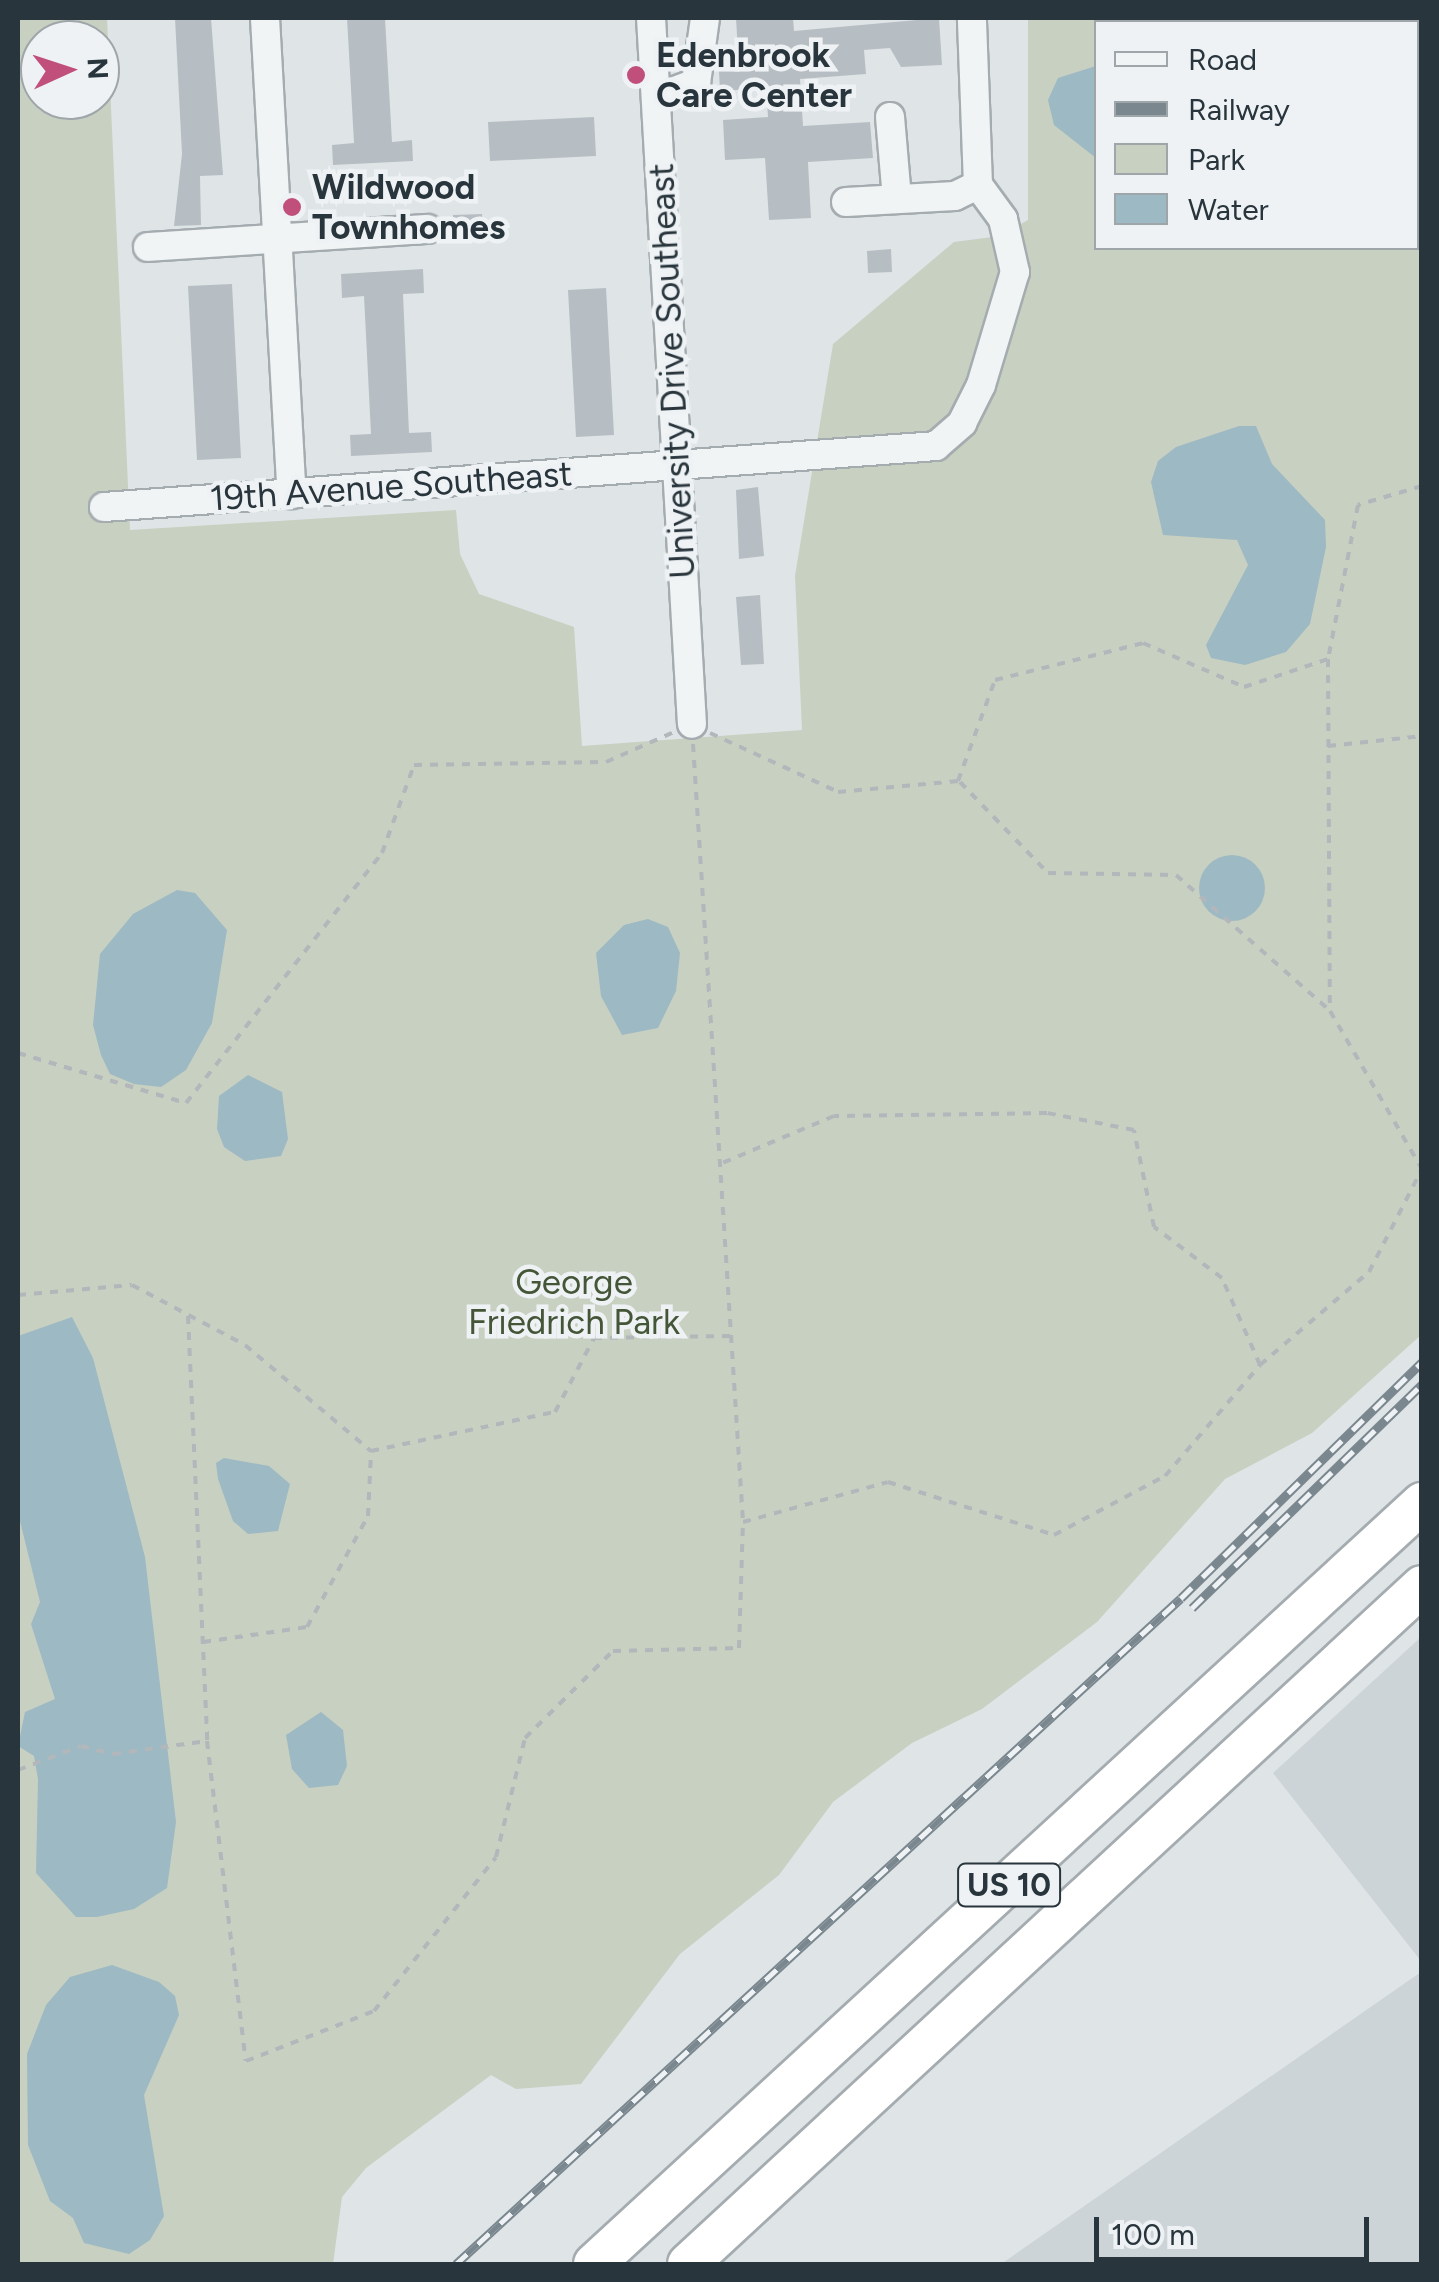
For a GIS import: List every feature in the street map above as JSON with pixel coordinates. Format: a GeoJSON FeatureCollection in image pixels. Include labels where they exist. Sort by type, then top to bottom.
{"type":"FeatureCollection","features":[{"type":"Feature","properties":{"kind":"highway","name":"US 10"},"geometry":{"type":"LineString","coordinates":[[594,2264],[1422,1503]]}},
{"type":"Feature","properties":{"kind":"highway","name":"US 10"},"geometry":{"type":"LineString","coordinates":[[688,2264],[1422,1586]]}},
{"type":"Feature","properties":{"kind":"street"},"geometry":{"type":"LineString","coordinates":[[265,18],[292,494]]}},
{"type":"Feature","properties":{"kind":"street","name":"University Drive Southeast"},"geometry":{"type":"LineString","coordinates":[[651,18],[692,724]]}},
{"type":"Feature","properties":{"kind":"street"},"geometry":{"type":"LineString","coordinates":[[656,98],[696,83],[706,51],[705,18]]}},
{"type":"Feature","properties":{"kind":"street"},"geometry":{"type":"LineString","coordinates":[[846,202],[956,196],[978,185],[972,18]]}},
{"type":"Feature","properties":{"kind":"street"},"geometry":{"type":"LineString","coordinates":[[890,117],[897,199]]}},
{"type":"Feature","properties":{"kind":"street","name":"19th Avenue Southeast"},"geometry":{"type":"LineString","coordinates":[[104,507],[936,446],[949,436],[981,386],[1015,272],[1003,218],[978,185]]}},
{"type":"Feature","properties":{"kind":"street"},"geometry":{"type":"LineString","coordinates":[[148,248],[427,229]]}},
{"type":"Feature","properties":{"kind":"path"},"geometry":{"type":"LineString","coordinates":[[1330,1011],[1328,659],[1358,504],[1422,486]]}},
{"type":"Feature","properties":{"kind":"path"},"geometry":{"type":"LineString","coordinates":[[958,780],[994,680],[1143,643],[1244,687],[1328,659]]}},
{"type":"Feature","properties":{"kind":"path"},"geometry":{"type":"LineString","coordinates":[[18,1053],[186,1103],[382,852],[414,766],[606,762],[692,724],[838,792],[958,780]]}},
{"type":"Feature","properties":{"kind":"path"},"geometry":{"type":"LineString","coordinates":[[188,1315],[208,1741],[246,2061],[374,2011],[496,1857],[525,1738],[612,1651],[739,1648],[743,1522],[692,724]]}},
{"type":"Feature","properties":{"kind":"path"},"geometry":{"type":"LineString","coordinates":[[1328,746],[1422,736]]}},
{"type":"Feature","properties":{"kind":"path"},"geometry":{"type":"LineString","coordinates":[[743,1522],[888,1482],[1054,1536],[1165,1476],[1260,1366],[1368,1272],[1422,1169],[1330,1011],[1176,875],[1048,873],[958,780]]}},
{"type":"Feature","properties":{"kind":"path"},"geometry":{"type":"LineString","coordinates":[[720,1164],[834,1116],[1047,1113],[1134,1130],[1154,1227],[1222,1278],[1260,1366]]}},
{"type":"Feature","properties":{"kind":"path"},"geometry":{"type":"LineString","coordinates":[[18,1296],[132,1285],[245,1345],[371,1450]]}},
{"type":"Feature","properties":{"kind":"path"},"geometry":{"type":"LineString","coordinates":[[371,1450],[555,1412],[594,1338],[731,1336]]}},
{"type":"Feature","properties":{"kind":"path"},"geometry":{"type":"LineString","coordinates":[[203,1642],[307,1627],[368,1516],[371,1450]]}},
{"type":"Feature","properties":{"kind":"path"},"geometry":{"type":"LineString","coordinates":[[18,1770],[80,1746],[113,1754],[208,1741]]}},
{"type":"Feature","properties":{"kind":"shaded area"},"geometry":{"type":"Polygon","coordinates":[[[1421,1637],[1421,1961],[1273,1773],[1421,1637]]]}},
{"type":"Feature","properties":{"kind":"shaded area"},"geometry":{"type":"Polygon","coordinates":[[[1421,1972],[1421,2264],[1001,2264],[1421,1972]]]}},
{"type":"Feature","properties":{"kind":"green space","name":"George Friedrich Park"},"geometry":{"type":"Polygon","coordinates":[[[18,18],[107,18],[20,20],[20,120],[112,120],[130,530],[456,510],[460,554],[479,594],[574,627],[582,746],[802,730],[795,576],[833,344],[954,242],[1000,236],[1028,220],[1028,18],[1421,18],[1421,1335],[1312,1433],[1225,1479],[1097,1622],[982,1709],[912,1743],[833,1802],[779,1875],[680,1954],[581,2084],[516,2089],[491,2075],[366,2168],[342,2197],[333,2264],[18,2264],[18,18]]]}},
{"type":"Feature","properties":{"kind":"water"},"geometry":{"type":"Polygon","coordinates":[[[1094,67],[1094,156],[1054,125],[1048,100],[1058,78],[1094,67]]]}},
{"type":"Feature","properties":{"kind":"water"},"geometry":{"type":"Polygon","coordinates":[[[1239,426],[1256,426],[1272,464],[1325,520],[1326,547],[1310,624],[1286,652],[1245,665],[1211,658],[1206,645],[1248,565],[1237,540],[1163,535],[1151,482],[1158,461],[1176,447],[1239,426]]]}},
{"type":"Feature","properties":{"kind":"water"},"geometry":{"type":"Polygon","coordinates":[[[1232,855],[1245,857],[1255,865],[1263,875],[1263,901],[1255,911],[1245,919],[1232,921],[1219,919],[1209,911],[1201,901],[1199,888],[1201,875],[1209,865],[1219,857],[1232,855]]]}},
{"type":"Feature","properties":{"kind":"water"},"geometry":{"type":"Polygon","coordinates":[[[177,890],[195,893],[227,930],[212,1023],[186,1070],[161,1087],[134,1084],[110,1074],[93,1025],[100,954],[133,914],[177,890]]]}},
{"type":"Feature","properties":{"kind":"water"},"geometry":{"type":"Polygon","coordinates":[[[648,919],[668,927],[680,953],[676,991],[658,1028],[622,1035],[601,996],[596,953],[624,925],[648,919]]]}},
{"type":"Feature","properties":{"kind":"water"},"geometry":{"type":"Polygon","coordinates":[[[248,1075],[282,1092],[288,1139],[281,1156],[245,1161],[224,1147],[217,1129],[219,1096],[248,1075]]]}},
{"type":"Feature","properties":{"kind":"water"},"geometry":{"type":"Polygon","coordinates":[[[72,1317],[93,1358],[145,1557],[176,1822],[167,1888],[134,1909],[97,1917],[76,1917],[36,1873],[38,1779],[34,1756],[18,1746],[25,1712],[55,1699],[31,1624],[40,1602],[18,1513],[18,1336],[72,1317]]]}},
{"type":"Feature","properties":{"kind":"water"},"geometry":{"type":"Polygon","coordinates":[[[224,1458],[269,1466],[290,1484],[278,1531],[248,1534],[233,1521],[218,1479],[216,1463],[224,1458]]]}},
{"type":"Feature","properties":{"kind":"water"},"geometry":{"type":"Polygon","coordinates":[[[321,1712],[343,1730],[347,1766],[338,1785],[309,1788],[292,1769],[286,1735],[321,1712]]]}},
{"type":"Feature","properties":{"kind":"water"},"geometry":{"type":"Polygon","coordinates":[[[112,1965],[159,1982],[175,1996],[179,2015],[144,2095],[164,2216],[150,2240],[129,2254],[84,2243],[73,2218],[50,2201],[28,2145],[27,2054],[46,2005],[70,1977],[112,1965]]]}},
{"type":"Feature","properties":{"kind":"building"},"geometry":{"type":"Polygon","coordinates":[[[175,18],[211,18],[223,175],[200,176],[201,225],[174,226],[182,154],[175,18]]]}},
{"type":"Feature","properties":{"kind":"building"},"geometry":{"type":"Polygon","coordinates":[[[347,18],[385,18],[392,142],[412,140],[413,161],[333,165],[332,145],[354,143],[347,18]]]}},
{"type":"Feature","properties":{"kind":"building"},"geometry":{"type":"Polygon","coordinates":[[[736,18],[793,18],[794,31],[939,18],[942,65],[901,67],[890,48],[864,50],[866,74],[800,79],[803,126],[870,122],[873,158],[808,162],[811,218],[769,220],[765,158],[725,160],[723,120],[768,117],[766,88],[720,91],[718,54],[738,53],[736,18]]]}},
{"type":"Feature","properties":{"kind":"building"},"geometry":{"type":"Polygon","coordinates":[[[594,117],[596,156],[490,161],[488,122],[594,117]]]}},
{"type":"Feature","properties":{"kind":"building"},"geometry":{"type":"Polygon","coordinates":[[[482,214],[483,236],[453,237],[453,215],[482,214]]]}},
{"type":"Feature","properties":{"kind":"building"},"geometry":{"type":"Polygon","coordinates":[[[891,249],[892,272],[868,273],[867,251],[891,249]]]}},
{"type":"Feature","properties":{"kind":"building"},"geometry":{"type":"Polygon","coordinates":[[[423,269],[424,293],[403,294],[409,433],[431,432],[432,452],[351,456],[350,435],[371,434],[364,296],[342,298],[341,274],[423,269]]]}},
{"type":"Feature","properties":{"kind":"building"},"geometry":{"type":"Polygon","coordinates":[[[232,284],[241,458],[197,460],[188,286],[232,284]]]}},
{"type":"Feature","properties":{"kind":"building"},"geometry":{"type":"Polygon","coordinates":[[[606,288],[614,435],[576,437],[568,290],[606,288]]]}},
{"type":"Feature","properties":{"kind":"building"},"geometry":{"type":"Polygon","coordinates":[[[758,487],[764,556],[739,559],[736,490],[758,487]]]}},
{"type":"Feature","properties":{"kind":"building"},"geometry":{"type":"Polygon","coordinates":[[[760,595],[764,664],[741,665],[736,597],[760,595]]]}},
{"type":"Feature","properties":{"kind":"railway"},"geometry":{"type":"LineString","coordinates":[[456,2264],[1181,1598],[1422,1362]]}},
{"type":"Feature","properties":{"kind":"railway"},"geometry":{"type":"LineString","coordinates":[[1192,1608],[1422,1384]]}},
{"type":"Feature","properties":{"kind":"place","name":"Edenbrook Care Center"},"geometry":{"type":"Point","coordinates":[636,75]}},
{"type":"Feature","properties":{"kind":"place","name":"Wildwood Townhomes"},"geometry":{"type":"Point","coordinates":[292,207]}}]}
